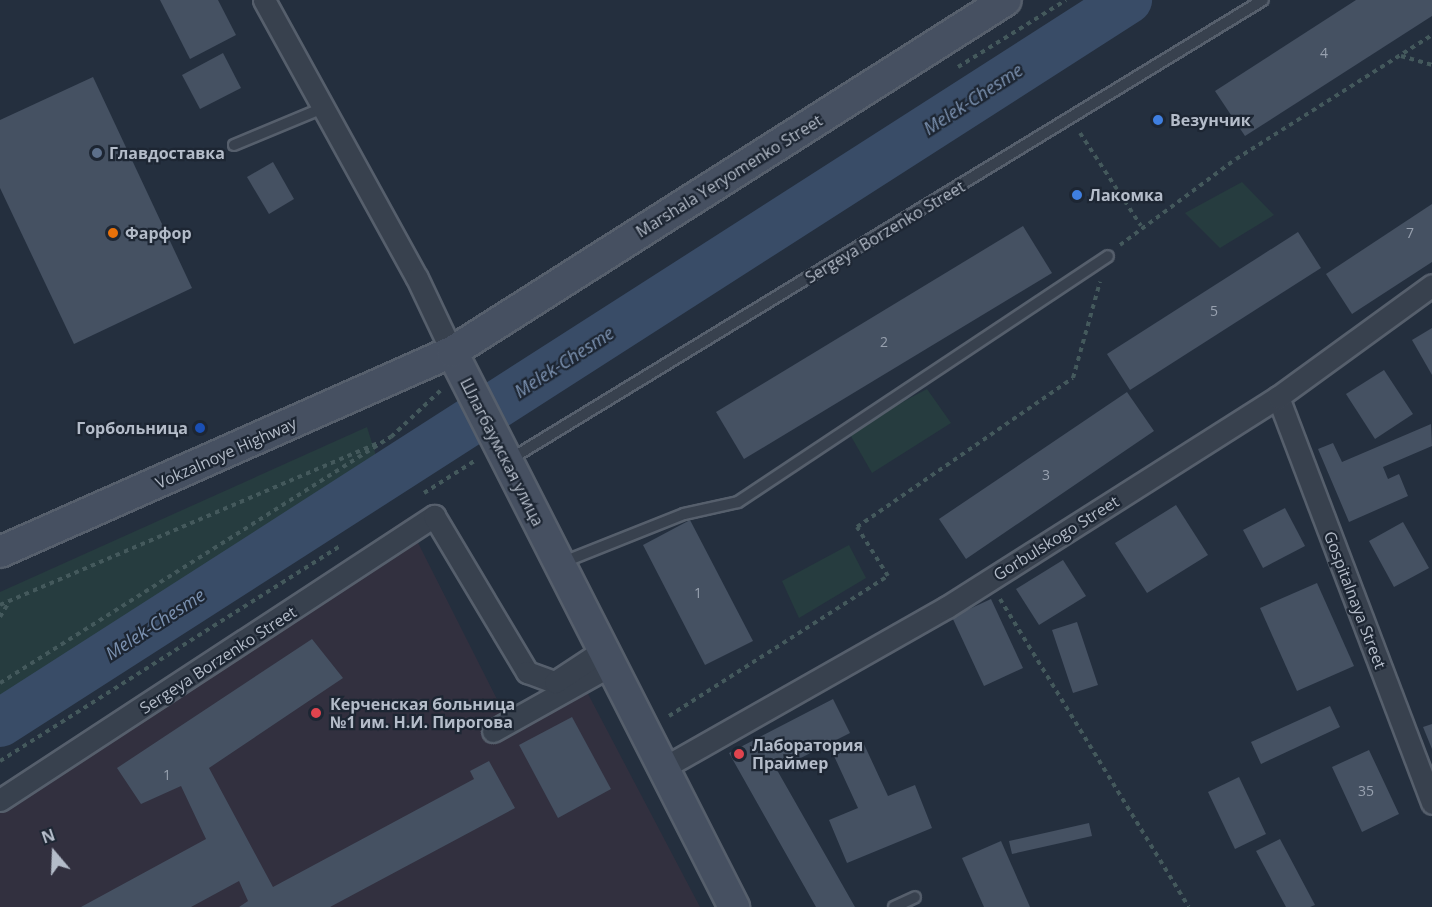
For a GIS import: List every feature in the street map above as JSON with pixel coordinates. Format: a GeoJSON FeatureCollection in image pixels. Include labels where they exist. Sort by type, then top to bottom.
{"type":"FeatureCollection","features":[{"type":"Feature","properties":{"kind":"main road","name":"Marshala Yeryomenko Street"},"geometry":{"type":"LineString","coordinates":[[458,365],[1006,0]]}},
{"type":"Feature","properties":{"kind":"main road","name":"Шлагбаумская улица"},"geometry":{"type":"LineString","coordinates":[[458,365],[502,454],[647,730],[734,907]]}},
{"type":"Feature","properties":{"kind":"main road","name":"Vokzalnoye Highway"},"geometry":{"type":"LineString","coordinates":[[0,552],[458,365]]}},
{"type":"Feature","properties":{"kind":"street","name":"Шлагбаумская улица"},"geometry":{"type":"LineString","coordinates":[[264,0],[417,278],[458,365]]}},
{"type":"Feature","properties":{"kind":"street","name":"Gorbulskogo Street"},"geometry":{"type":"LineString","coordinates":[[665,768],[989,580],[1278,397],[1432,285]]}},
{"type":"Feature","properties":{"kind":"street","name":"Gospitalnaya Street"},"geometry":{"type":"LineString","coordinates":[[1278,397],[1432,803]]}},
{"type":"Feature","properties":{"kind":"street","name":"Sergeya Borzenko Street"},"geometry":{"type":"LineString","coordinates":[[0,800],[434,516],[527,672],[559,688]]}},
{"type":"Feature","properties":{"kind":"street"},"geometry":{"type":"LineString","coordinates":[[493,731],[609,656]]}},
{"type":"Feature","properties":{"kind":"lane","name":"Sergeya Borzenko Street"},"geometry":{"type":"LineString","coordinates":[[502,454],[1071,120],[1263,0]]}},
{"type":"Feature","properties":{"kind":"lane"},"geometry":{"type":"LineString","coordinates":[[234,145],[323,108]]}},
{"type":"Feature","properties":{"kind":"lane"},"geometry":{"type":"LineString","coordinates":[[561,563],[684,514],[738,502],[1108,256]]}},
{"type":"Feature","properties":{"kind":"lane"},"geometry":{"type":"LineString","coordinates":[[894,907],[915,897]]}},
{"type":"Feature","properties":{"kind":"path"},"geometry":{"type":"LineString","coordinates":[[954,69],[1066,0]]}},
{"type":"Feature","properties":{"kind":"path"},"geometry":{"type":"LineString","coordinates":[[647,730],[888,576],[857,527],[1073,378],[1108,256],[1141,226],[1236,159],[1432,35]]}},
{"type":"Feature","properties":{"kind":"path"},"geometry":{"type":"LineString","coordinates":[[1401,56],[1432,65]]}},
{"type":"Feature","properties":{"kind":"path"},"geometry":{"type":"LineString","coordinates":[[1071,120],[1141,226]]}},
{"type":"Feature","properties":{"kind":"path"},"geometry":{"type":"LineString","coordinates":[[0,683],[391,437],[446,386],[458,365]]}},
{"type":"Feature","properties":{"kind":"path"},"geometry":{"type":"LineString","coordinates":[[0,605],[391,437]]}},
{"type":"Feature","properties":{"kind":"path"},"geometry":{"type":"LineString","coordinates":[[418,497],[502,454]]}},
{"type":"Feature","properties":{"kind":"path"},"geometry":{"type":"LineString","coordinates":[[0,761],[348,541]]}},
{"type":"Feature","properties":{"kind":"path"},"geometry":{"type":"LineString","coordinates":[[989,580],[1189,907]]}},
{"type":"Feature","properties":{"kind":"path"},"geometry":{"type":"LineString","coordinates":[[0,617],[10,601]]}},
{"type":"Feature","properties":{"kind":"shaded area","name":"Керченская больница №1 им. Н.И. Пирогова"},"geometry":{"type":"Polygon","coordinates":[[[406,519],[514,733],[587,692],[700,907],[0,907],[0,801],[406,519]]]}},
{"type":"Feature","properties":{"kind":"green space"},"geometry":{"type":"Polygon","coordinates":[[[1242,182],[1274,215],[1220,248],[1185,213],[1242,182]]]}},
{"type":"Feature","properties":{"kind":"green space"},"geometry":{"type":"Polygon","coordinates":[[[927,389],[951,423],[872,473],[848,431],[927,389]]]}},
{"type":"Feature","properties":{"kind":"green space"},"geometry":{"type":"Polygon","coordinates":[[[367,427],[379,465],[0,705],[0,592],[367,427]]]}},
{"type":"Feature","properties":{"kind":"green space"},"geometry":{"type":"Polygon","coordinates":[[[849,545],[866,578],[799,618],[782,581],[849,545]]]}},
{"type":"Feature","properties":{"kind":"building"},"geometry":{"type":"Polygon","coordinates":[[[160,0],[218,0],[236,35],[190,59],[160,0]]]}},
{"type":"Feature","properties":{"kind":"building"},"geometry":{"type":"Polygon","coordinates":[[[1356,0],[1432,0],[1432,16],[1245,136],[1215,91],[1356,0]]]}},
{"type":"Feature","properties":{"kind":"building"},"geometry":{"type":"Polygon","coordinates":[[[223,53],[241,88],[200,109],[182,75],[223,53]]]}},
{"type":"Feature","properties":{"kind":"building"},"geometry":{"type":"Polygon","coordinates":[[[93,77],[192,288],[74,344],[0,188],[0,120],[93,77]]]}},
{"type":"Feature","properties":{"kind":"building"},"geometry":{"type":"Polygon","coordinates":[[[273,162],[294,199],[269,214],[247,177],[273,162]]]}},
{"type":"Feature","properties":{"kind":"building"},"geometry":{"type":"Polygon","coordinates":[[[1432,204],[1432,262],[1352,314],[1326,274],[1432,204]]]}},
{"type":"Feature","properties":{"kind":"building"},"geometry":{"type":"Polygon","coordinates":[[[1023,226],[1052,273],[744,459],[716,412],[1023,226]]]}},
{"type":"Feature","properties":{"kind":"building"},"geometry":{"type":"Polygon","coordinates":[[[1298,232],[1321,268],[1130,390],[1107,354],[1298,232]]]}},
{"type":"Feature","properties":{"kind":"building"},"geometry":{"type":"Polygon","coordinates":[[[1432,328],[1432,375],[1412,340],[1432,328]]]}},
{"type":"Feature","properties":{"kind":"building"},"geometry":{"type":"Polygon","coordinates":[[[1384,370],[1413,414],[1375,439],[1346,394],[1384,370]]]}},
{"type":"Feature","properties":{"kind":"building"},"geometry":{"type":"Polygon","coordinates":[[[1127,392],[1154,431],[966,559],[939,519],[1127,392]]]}},
{"type":"Feature","properties":{"kind":"building"},"geometry":{"type":"Polygon","coordinates":[[[1431,424],[1432,446],[1383,467],[1388,479],[1399,474],[1408,496],[1349,522],[1318,449],[1333,443],[1342,462],[1431,424]]]}},
{"type":"Feature","properties":{"kind":"building"},"geometry":{"type":"Polygon","coordinates":[[[1176,505],[1208,555],[1147,593],[1115,543],[1176,505]]]}},
{"type":"Feature","properties":{"kind":"building"},"geometry":{"type":"Polygon","coordinates":[[[1285,508],[1305,546],[1263,568],[1243,530],[1285,508]]]}},
{"type":"Feature","properties":{"kind":"building"},"geometry":{"type":"Polygon","coordinates":[[[690,520],[753,641],[705,665],[643,545],[690,520]]]}},
{"type":"Feature","properties":{"kind":"building"},"geometry":{"type":"Polygon","coordinates":[[[1403,522],[1429,568],[1394,587],[1369,541],[1403,522]]]}},
{"type":"Feature","properties":{"kind":"building"},"geometry":{"type":"Polygon","coordinates":[[[1063,560],[1086,596],[1039,625],[1016,589],[1063,560]]]}},
{"type":"Feature","properties":{"kind":"building"},"geometry":{"type":"Polygon","coordinates":[[[1317,583],[1354,666],[1297,691],[1260,608],[1317,583]]]}},
{"type":"Feature","properties":{"kind":"building"},"geometry":{"type":"Polygon","coordinates":[[[991,599],[1023,668],[984,686],[952,617],[991,599]]]}},
{"type":"Feature","properties":{"kind":"building"},"geometry":{"type":"Polygon","coordinates":[[[1077,622],[1098,685],[1073,693],[1052,630],[1077,622]]]}},
{"type":"Feature","properties":{"kind":"building"},"geometry":{"type":"Polygon","coordinates":[[[312,639],[343,678],[209,768],[273,887],[474,779],[470,771],[489,761],[515,808],[330,907],[239,907],[248,901],[239,881],[191,907],[81,907],[206,839],[181,786],[141,804],[117,768],[312,639]]]}},
{"type":"Feature","properties":{"kind":"building"},"geometry":{"type":"Polygon","coordinates":[[[833,699],[850,733],[777,770],[855,907],[816,907],[729,753],[833,699]]]}},
{"type":"Feature","properties":{"kind":"building"},"geometry":{"type":"Polygon","coordinates":[[[1330,706],[1340,727],[1261,764],[1251,742],[1330,706]]]}},
{"type":"Feature","properties":{"kind":"building"},"geometry":{"type":"Polygon","coordinates":[[[572,717],[611,789],[558,818],[519,745],[572,717]]]}},
{"type":"Feature","properties":{"kind":"building"},"geometry":{"type":"Polygon","coordinates":[[[1432,724],[1432,749],[1423,727],[1432,724]]]}},
{"type":"Feature","properties":{"kind":"building"},"geometry":{"type":"Polygon","coordinates":[[[863,742],[888,796],[915,785],[932,828],[847,863],[829,820],[858,808],[834,756],[863,742]]]}},
{"type":"Feature","properties":{"kind":"building"},"geometry":{"type":"Polygon","coordinates":[[[1369,750],[1399,814],[1362,832],[1332,767],[1369,750]]]}},
{"type":"Feature","properties":{"kind":"building"},"geometry":{"type":"Polygon","coordinates":[[[1239,777],[1266,834],[1235,849],[1208,792],[1239,777]]]}},
{"type":"Feature","properties":{"kind":"building"},"geometry":{"type":"Polygon","coordinates":[[[1089,823],[1092,836],[1012,854],[1009,841],[1089,823]]]}},
{"type":"Feature","properties":{"kind":"building"},"geometry":{"type":"Polygon","coordinates":[[[1280,839],[1315,905],[1286,907],[1256,851],[1280,839]]]}},
{"type":"Feature","properties":{"kind":"building"},"geometry":{"type":"Polygon","coordinates":[[[1001,841],[1030,907],[984,907],[962,858],[1001,841]]]}},
{"type":"Feature","properties":{"kind":"waterway","name":"Melek-Chesme"},"geometry":{"type":"LineString","coordinates":[[0,723],[1128,0]]}},
{"type":"Feature","properties":{"kind":"place","name":"Везунчик"},"geometry":{"type":"Point","coordinates":[1158,120]}},
{"type":"Feature","properties":{"kind":"place","name":"Главдоставка"},"geometry":{"type":"Point","coordinates":[97,153]}},
{"type":"Feature","properties":{"kind":"place","name":"Лакомка"},"geometry":{"type":"Point","coordinates":[1077,195]}},
{"type":"Feature","properties":{"kind":"place","name":"Фарфор"},"geometry":{"type":"Point","coordinates":[113,233]}},
{"type":"Feature","properties":{"kind":"place","name":"Горбольница"},"geometry":{"type":"Point","coordinates":[200,428]}},
{"type":"Feature","properties":{"kind":"place","name":"Керченская больница №1 им. Н.И. Пирогова"},"geometry":{"type":"Point","coordinates":[316,713]}},
{"type":"Feature","properties":{"kind":"place","name":"Лаборатория Праймер"},"geometry":{"type":"Point","coordinates":[739,754]}}]}
